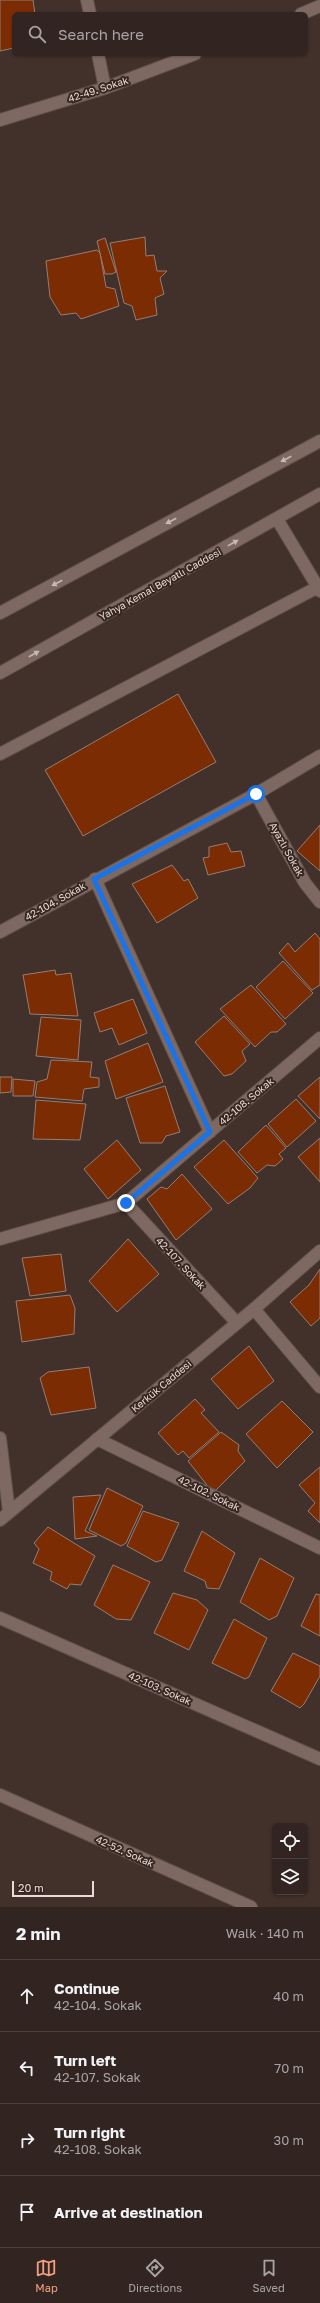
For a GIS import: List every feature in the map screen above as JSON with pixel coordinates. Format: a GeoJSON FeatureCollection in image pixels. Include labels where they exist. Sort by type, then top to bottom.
{"type":"FeatureCollection","features":[{"type":"Feature","properties":{"kind":"street"},"geometry":{"type":"LineString","coordinates":[[88,0],[90,12]]}},
{"type":"Feature","properties":{"kind":"street"},"geometry":{"type":"LineString","coordinates":[[306,12],[320,6]]}},
{"type":"Feature","properties":{"kind":"street"},"geometry":{"type":"LineString","coordinates":[[98,56],[105,88]]}},
{"type":"Feature","properties":{"kind":"street","name":"42-49. Sokak"},"geometry":{"type":"LineString","coordinates":[[0,120],[105,88],[191,56]]}},
{"type":"Feature","properties":{"kind":"street"},"geometry":{"type":"LineString","coordinates":[[0,613],[320,441]]}},
{"type":"Feature","properties":{"kind":"street","name":"Yahya Kemal Beyatlı Caddesi"},"geometry":{"type":"LineString","coordinates":[[0,673],[320,494]]}},
{"type":"Feature","properties":{"kind":"street"},"geometry":{"type":"LineString","coordinates":[[0,754],[319,588],[277,519]]}},
{"type":"Feature","properties":{"kind":"street","name":"42-104. Sokak"},"geometry":{"type":"LineString","coordinates":[[0,932],[94,879],[256,794],[320,756]]}},
{"type":"Feature","properties":{"kind":"street","name":"Ayazlı Sokak"},"geometry":{"type":"LineString","coordinates":[[256,794],[305,883],[320,902]]}},
{"type":"Feature","properties":{"kind":"street"},"geometry":{"type":"LineString","coordinates":[[94,879],[210,1132]]}},
{"type":"Feature","properties":{"kind":"street","name":"42-108. Sokak"},"geometry":{"type":"LineString","coordinates":[[0,1238],[126,1203],[320,1038]]}},
{"type":"Feature","properties":{"kind":"street","name":"42-107. Sokak"},"geometry":{"type":"LineString","coordinates":[[126,1203],[237,1323]]}},
{"type":"Feature","properties":{"kind":"street","name":"Kerkük Caddesi"},"geometry":{"type":"LineString","coordinates":[[5,1516],[254,1309],[320,1251]]}},
{"type":"Feature","properties":{"kind":"street"},"geometry":{"type":"LineString","coordinates":[[254,1309],[320,1387]]}},
{"type":"Feature","properties":{"kind":"street"},"geometry":{"type":"LineString","coordinates":[[0,1438],[5,1516]]}},
{"type":"Feature","properties":{"kind":"street","name":"42-102. Sokak"},"geometry":{"type":"LineString","coordinates":[[97,1439],[320,1548]]}},
{"type":"Feature","properties":{"kind":"street","name":"42-103. Sokak"},"geometry":{"type":"LineString","coordinates":[[0,1618],[320,1759]]}},
{"type":"Feature","properties":{"kind":"street","name":"42-52. Sokak"},"geometry":{"type":"LineString","coordinates":[[0,1795],[251,1907]]}},
{"type":"Feature","properties":{"kind":"building"},"geometry":{"type":"Polygon","coordinates":[[[0,0],[33,0],[35,12],[12,12],[12,48],[0,51],[0,0]]]}},
{"type":"Feature","properties":{"kind":"building"},"geometry":{"type":"Polygon","coordinates":[[[145,237],[146,256],[154,255],[157,271],[167,271],[160,278],[164,294],[155,298],[157,315],[136,320],[132,306],[124,303],[110,243],[145,237]]]}},
{"type":"Feature","properties":{"kind":"building"},"geometry":{"type":"Polygon","coordinates":[[[105,238],[116,272],[112,274],[105,274],[97,241],[105,238]]]}},
{"type":"Feature","properties":{"kind":"building"},"geometry":{"type":"Polygon","coordinates":[[[97,250],[100,253],[106,287],[115,289],[119,306],[81,319],[76,313],[61,315],[50,297],[46,261],[97,250]]]}},
{"type":"Feature","properties":{"kind":"building"},"geometry":{"type":"Polygon","coordinates":[[[178,694],[216,762],[83,836],[45,770],[178,694]]]}},
{"type":"Feature","properties":{"kind":"building"},"geometry":{"type":"Polygon","coordinates":[[[320,825],[320,871],[297,851],[320,825]]]}},
{"type":"Feature","properties":{"kind":"building"},"geometry":{"type":"Polygon","coordinates":[[[227,843],[231,852],[241,851],[245,866],[208,875],[203,858],[209,857],[209,847],[227,843]]]}},
{"type":"Feature","properties":{"kind":"building"},"geometry":{"type":"Polygon","coordinates":[[[172,865],[184,881],[188,879],[198,898],[157,923],[132,884],[172,865]]]}},
{"type":"Feature","properties":{"kind":"building"},"geometry":{"type":"Polygon","coordinates":[[[315,933],[320,939],[320,985],[312,990],[279,953],[288,943],[295,952],[315,933]]]}},
{"type":"Feature","properties":{"kind":"building"},"geometry":{"type":"Polygon","coordinates":[[[283,961],[313,993],[285,1019],[256,987],[283,961]]]}},
{"type":"Feature","properties":{"kind":"building"},"geometry":{"type":"Polygon","coordinates":[[[55,970],[56,975],[71,973],[78,1016],[30,1014],[23,975],[55,970]]]}},
{"type":"Feature","properties":{"kind":"building"},"geometry":{"type":"Polygon","coordinates":[[[251,985],[286,1024],[277,1032],[271,1032],[255,1047],[220,1009],[251,985]]]}},
{"type":"Feature","properties":{"kind":"building"},"geometry":{"type":"Polygon","coordinates":[[[133,999],[147,1033],[119,1045],[112,1028],[100,1032],[94,1013],[133,999]]]}},
{"type":"Feature","properties":{"kind":"building"},"geometry":{"type":"Polygon","coordinates":[[[224,1016],[250,1044],[242,1051],[246,1061],[232,1074],[224,1076],[195,1042],[224,1016]]]}},
{"type":"Feature","properties":{"kind":"building"},"geometry":{"type":"Polygon","coordinates":[[[41,1017],[81,1020],[78,1060],[36,1056],[41,1017]]]}},
{"type":"Feature","properties":{"kind":"building"},"geometry":{"type":"Polygon","coordinates":[[[148,1043],[163,1082],[116,1099],[105,1061],[148,1043]]]}},
{"type":"Feature","properties":{"kind":"building"},"geometry":{"type":"Polygon","coordinates":[[[51,1060],[92,1062],[90,1077],[99,1078],[99,1087],[84,1089],[82,1101],[35,1097],[37,1082],[47,1079],[51,1060]]]}},
{"type":"Feature","properties":{"kind":"building"},"geometry":{"type":"Polygon","coordinates":[[[0,1077],[12,1077],[11,1092],[0,1093],[0,1077]]]}},
{"type":"Feature","properties":{"kind":"building"},"geometry":{"type":"Polygon","coordinates":[[[320,1077],[320,1119],[298,1096],[320,1077]]]}},
{"type":"Feature","properties":{"kind":"building"},"geometry":{"type":"Polygon","coordinates":[[[13,1079],[35,1081],[33,1096],[13,1096],[13,1079]]]}},
{"type":"Feature","properties":{"kind":"building"},"geometry":{"type":"Polygon","coordinates":[[[165,1086],[180,1132],[166,1136],[162,1143],[140,1143],[126,1098],[165,1086]]]}},
{"type":"Feature","properties":{"kind":"building"},"geometry":{"type":"Polygon","coordinates":[[[296,1099],[316,1121],[287,1147],[268,1124],[296,1099]]]}},
{"type":"Feature","properties":{"kind":"building"},"geometry":{"type":"Polygon","coordinates":[[[36,1100],[86,1104],[80,1140],[33,1139],[36,1100]]]}},
{"type":"Feature","properties":{"kind":"building"},"geometry":{"type":"Polygon","coordinates":[[[266,1125],[286,1148],[279,1154],[283,1159],[275,1166],[267,1165],[257,1173],[238,1152],[266,1125]]]}},
{"type":"Feature","properties":{"kind":"building"},"geometry":{"type":"Polygon","coordinates":[[[320,1138],[320,1182],[298,1157],[320,1138]]]}},
{"type":"Feature","properties":{"kind":"building"},"geometry":{"type":"Polygon","coordinates":[[[117,1140],[141,1170],[108,1199],[84,1169],[117,1140]]]}},
{"type":"Feature","properties":{"kind":"building"},"geometry":{"type":"Polygon","coordinates":[[[224,1140],[258,1178],[250,1188],[228,1204],[194,1167],[224,1140]]]}},
{"type":"Feature","properties":{"kind":"building"},"geometry":{"type":"Polygon","coordinates":[[[182,1174],[212,1209],[176,1240],[147,1199],[161,1187],[167,1189],[182,1174]]]}},
{"type":"Feature","properties":{"kind":"building"},"geometry":{"type":"Polygon","coordinates":[[[128,1239],[159,1274],[117,1312],[89,1281],[128,1239]]]}},
{"type":"Feature","properties":{"kind":"building"},"geometry":{"type":"Polygon","coordinates":[[[61,1254],[66,1291],[30,1296],[22,1258],[61,1254]]]}},
{"type":"Feature","properties":{"kind":"building"},"geometry":{"type":"Polygon","coordinates":[[[320,1269],[320,1318],[311,1326],[290,1302],[309,1285],[320,1269]]]}},
{"type":"Feature","properties":{"kind":"building"},"geometry":{"type":"Polygon","coordinates":[[[70,1295],[75,1308],[74,1334],[22,1342],[16,1301],[70,1295]]]}},
{"type":"Feature","properties":{"kind":"building"},"geometry":{"type":"Polygon","coordinates":[[[249,1346],[274,1381],[238,1409],[211,1379],[249,1346]]]}},
{"type":"Feature","properties":{"kind":"building"},"geometry":{"type":"Polygon","coordinates":[[[89,1367],[96,1408],[51,1415],[40,1378],[48,1372],[89,1367]]]}},
{"type":"Feature","properties":{"kind":"building"},"geometry":{"type":"Polygon","coordinates":[[[195,1399],[205,1410],[201,1413],[219,1432],[189,1458],[183,1451],[178,1455],[158,1433],[195,1399]]]}},
{"type":"Feature","properties":{"kind":"building"},"geometry":{"type":"Polygon","coordinates":[[[282,1401],[313,1432],[277,1468],[246,1434],[282,1401]]]}},
{"type":"Feature","properties":{"kind":"building"},"geometry":{"type":"Polygon","coordinates":[[[221,1432],[239,1445],[238,1451],[245,1461],[216,1490],[210,1489],[188,1461],[221,1432]]]}},
{"type":"Feature","properties":{"kind":"building"},"geometry":{"type":"Polygon","coordinates":[[[320,1467],[320,1523],[308,1511],[315,1503],[299,1485],[320,1467]]]}},
{"type":"Feature","properties":{"kind":"building"},"geometry":{"type":"Polygon","coordinates":[[[107,1488],[143,1506],[126,1543],[121,1546],[89,1530],[107,1488]]]}},
{"type":"Feature","properties":{"kind":"building"},"geometry":{"type":"Polygon","coordinates":[[[101,1495],[85,1531],[97,1536],[75,1539],[73,1497],[101,1495]]]}},
{"type":"Feature","properties":{"kind":"building"},"geometry":{"type":"Polygon","coordinates":[[[143,1511],[179,1523],[162,1560],[156,1562],[127,1546],[143,1511]]]}},
{"type":"Feature","properties":{"kind":"building"},"geometry":{"type":"Polygon","coordinates":[[[48,1527],[95,1556],[81,1585],[70,1584],[67,1589],[50,1580],[52,1572],[33,1563],[39,1549],[34,1543],[48,1527]]]}},
{"type":"Feature","properties":{"kind":"building"},"geometry":{"type":"Polygon","coordinates":[[[202,1531],[235,1553],[219,1589],[207,1588],[205,1581],[184,1571],[202,1531]]]}},
{"type":"Feature","properties":{"kind":"building"},"geometry":{"type":"Polygon","coordinates":[[[260,1558],[294,1578],[277,1616],[269,1620],[240,1602],[260,1558]]]}},
{"type":"Feature","properties":{"kind":"building"},"geometry":{"type":"Polygon","coordinates":[[[113,1565],[150,1582],[131,1620],[116,1619],[94,1605],[113,1565]]]}},
{"type":"Feature","properties":{"kind":"building"},"geometry":{"type":"Polygon","coordinates":[[[173,1593],[197,1600],[208,1610],[189,1650],[154,1633],[173,1593]]]}},
{"type":"Feature","properties":{"kind":"building"},"geometry":{"type":"Polygon","coordinates":[[[316,1594],[320,1595],[320,1636],[301,1626],[316,1594]]]}},
{"type":"Feature","properties":{"kind":"building"},"geometry":{"type":"Polygon","coordinates":[[[234,1619],[267,1638],[249,1677],[245,1679],[212,1663],[234,1619]]]}},
{"type":"Feature","properties":{"kind":"building"},"geometry":{"type":"Polygon","coordinates":[[[293,1653],[320,1666],[320,1676],[304,1704],[300,1708],[271,1691],[293,1653]]]}},
{"type":"Feature","properties":{"kind":"route"},"geometry":{"type":"LineString","coordinates":[[126,1203],[210,1132],[94,879],[256,794]]}}]}
